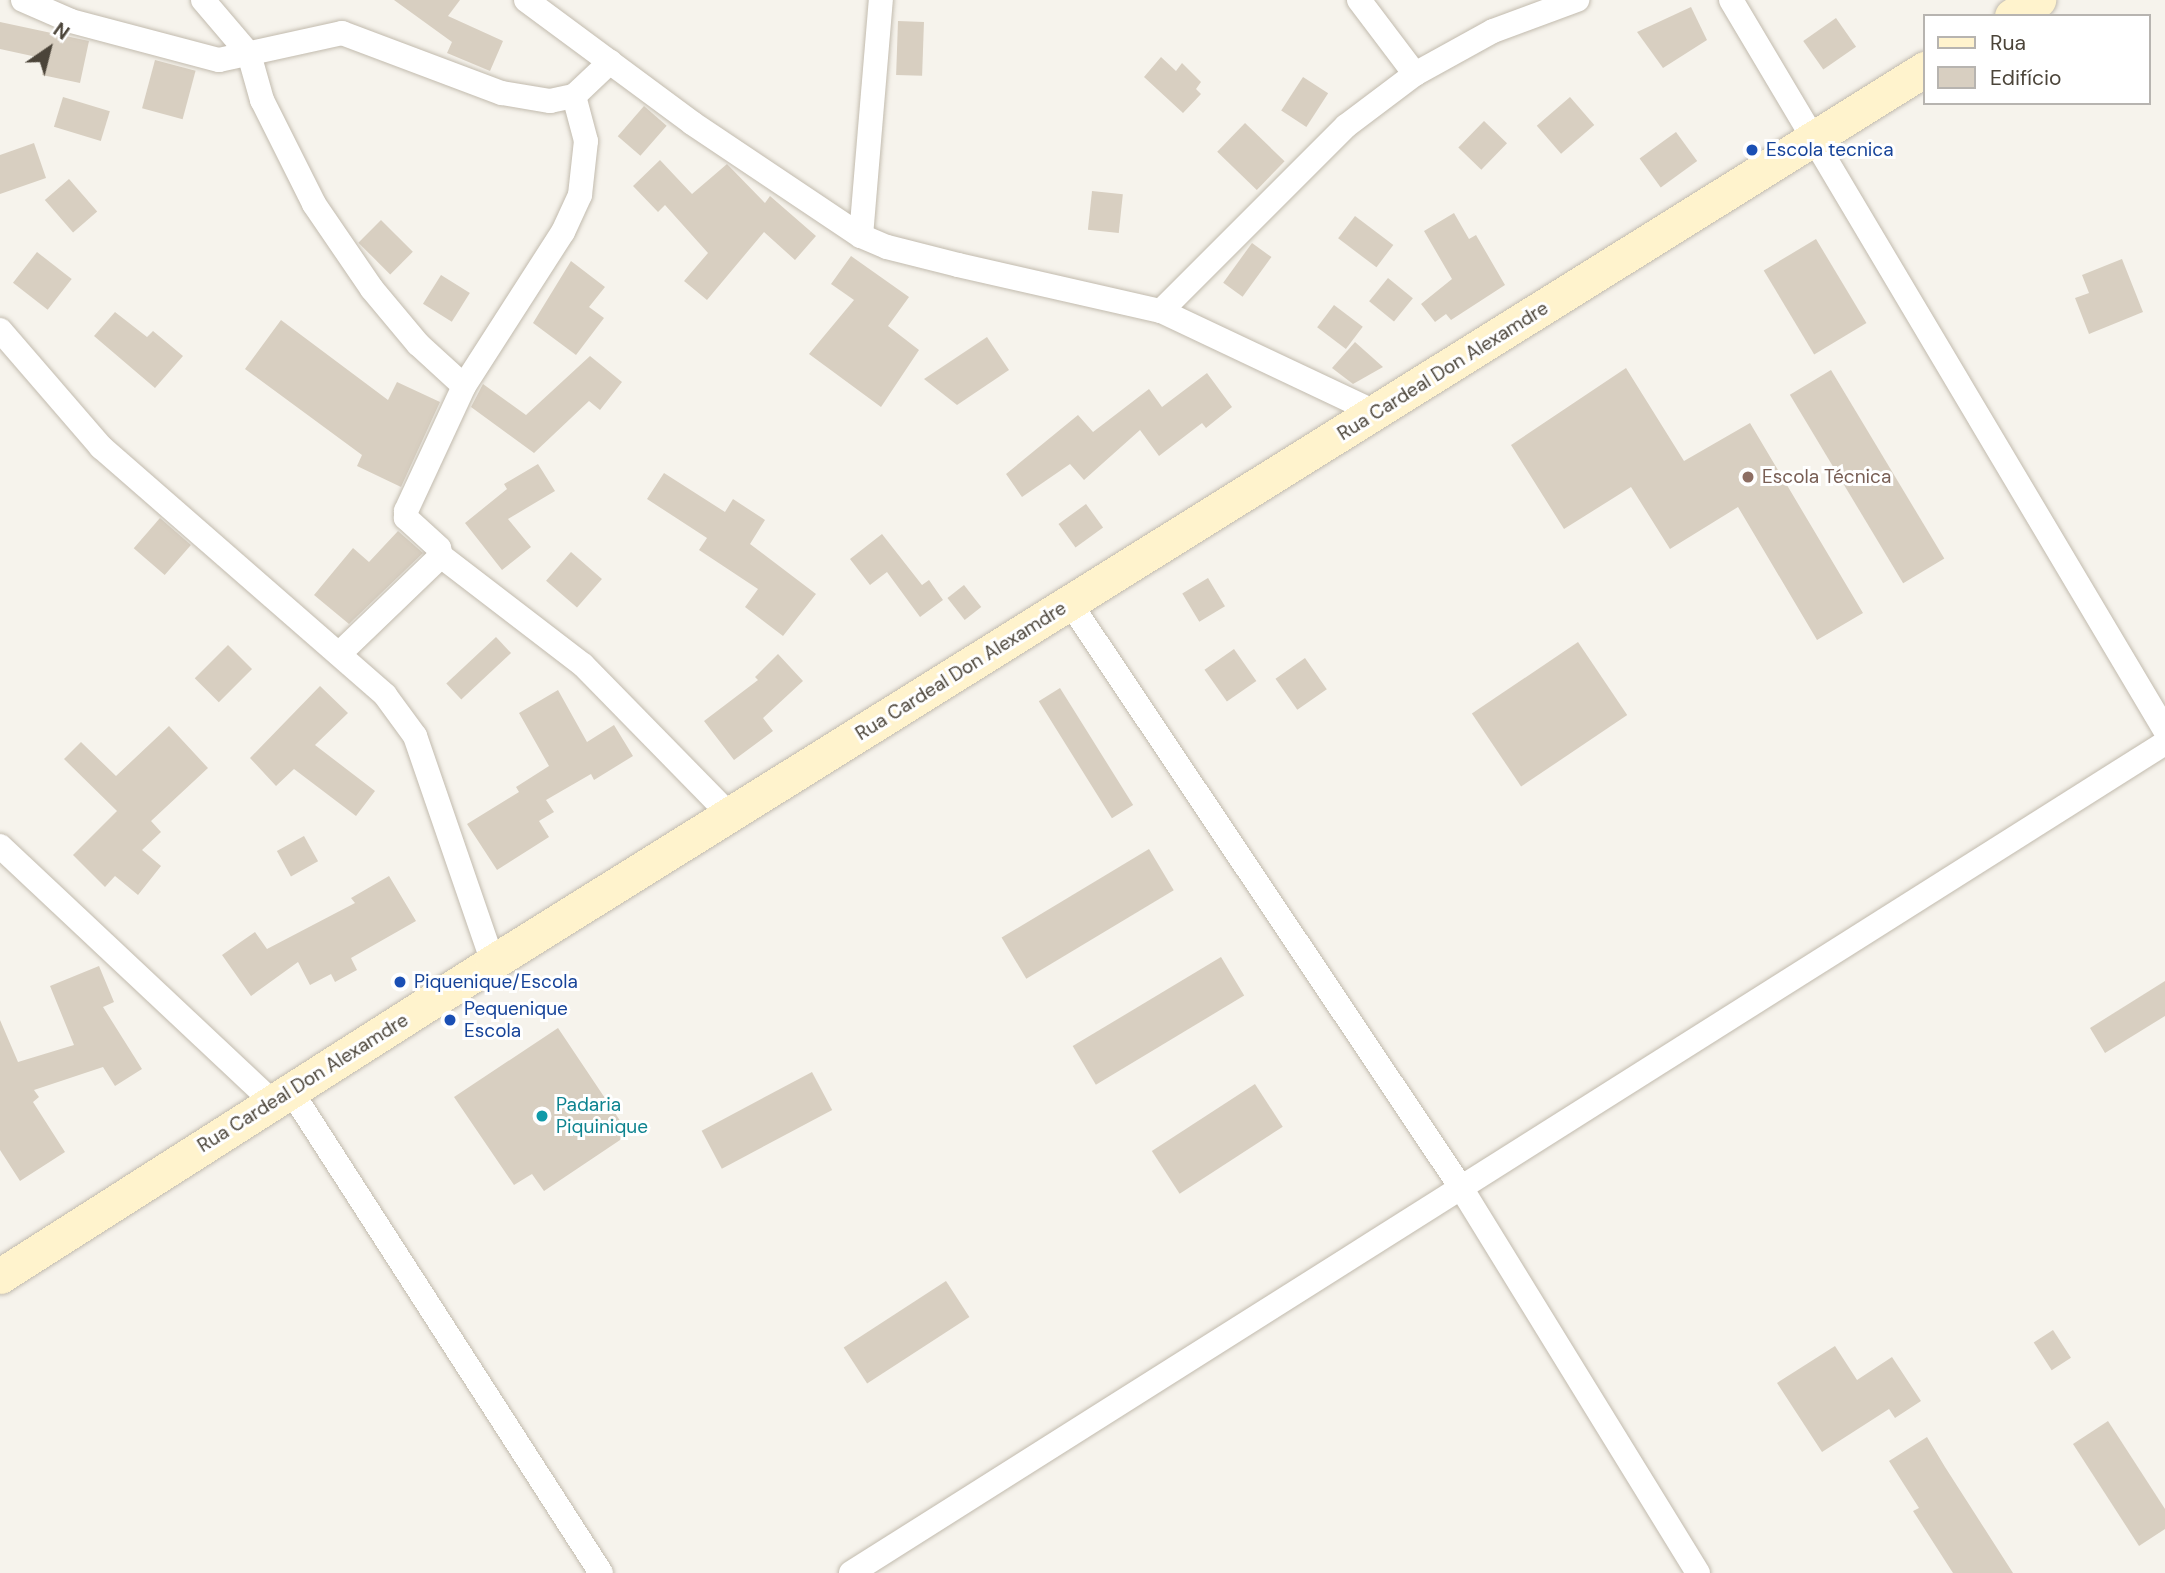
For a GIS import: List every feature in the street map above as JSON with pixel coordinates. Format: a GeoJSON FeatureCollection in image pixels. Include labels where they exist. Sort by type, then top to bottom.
{"type":"FeatureCollection","features":[{"type":"Feature","properties":{"kind":"main road"},"geometry":{"type":"LineString","coordinates":[[2015,14],[2038,0]]}},
{"type":"Feature","properties":{"kind":"main road","name":"Rua Cardeal Don Alexamdre"},"geometry":{"type":"LineString","coordinates":[[0,1276],[492,962],[1924,70]]}},
{"type":"Feature","properties":{"kind":"street"},"geometry":{"type":"LineString","coordinates":[[23,0],[71,21],[219,60],[342,33],[502,93],[550,101],[573,96],[610,62]]}},
{"type":"Feature","properties":{"kind":"street"},"geometry":{"type":"LineString","coordinates":[[203,0],[249,54],[262,100],[314,204],[372,289],[418,344],[464,386]]}},
{"type":"Feature","properties":{"kind":"street"},"geometry":{"type":"LineString","coordinates":[[526,0],[692,123],[861,236],[887,247],[958,265],[1161,311],[1377,412]]}},
{"type":"Feature","properties":{"kind":"street"},"geometry":{"type":"LineString","coordinates":[[861,236],[881,0]]}},
{"type":"Feature","properties":{"kind":"street"},"geometry":{"type":"LineString","coordinates":[[1359,0],[1415,74]]}},
{"type":"Feature","properties":{"kind":"street"},"geometry":{"type":"LineString","coordinates":[[1161,311],[1346,126],[1415,74],[1493,31],[1577,0]]}},
{"type":"Feature","properties":{"kind":"street"},"geometry":{"type":"LineString","coordinates":[[1731,0],[1816,137],[2165,730]]}},
{"type":"Feature","properties":{"kind":"street"},"geometry":{"type":"LineString","coordinates":[[573,96],[586,141],[580,195],[563,232],[464,386],[405,518],[439,548],[441,556],[583,665],[730,815]]}},
{"type":"Feature","properties":{"kind":"street"},"geometry":{"type":"LineString","coordinates":[[0,330],[101,447],[384,695],[415,736],[492,962]]}},
{"type":"Feature","properties":{"kind":"street"},"geometry":{"type":"LineString","coordinates":[[339,654],[441,556]]}},
{"type":"Feature","properties":{"kind":"street"},"geometry":{"type":"LineString","coordinates":[[1070,603],[1460,1186],[1698,1573]]}},
{"type":"Feature","properties":{"kind":"street"},"geometry":{"type":"LineString","coordinates":[[851,1573],[2165,743]]}},
{"type":"Feature","properties":{"kind":"street"},"geometry":{"type":"LineString","coordinates":[[0,846],[281,1096],[601,1573]]}},
{"type":"Feature","properties":{"kind":"building"},"geometry":{"type":"Polygon","coordinates":[[[394,0],[460,0],[448,16],[503,41],[490,71],[447,53],[452,42],[394,0]]]}},
{"type":"Feature","properties":{"kind":"building"},"geometry":{"type":"Polygon","coordinates":[[[1691,7],[1707,40],[1663,68],[1637,32],[1691,7]]]}},
{"type":"Feature","properties":{"kind":"building"},"geometry":{"type":"Polygon","coordinates":[[[1836,18],[1856,47],[1823,70],[1803,41],[1836,18]]]}},
{"type":"Feature","properties":{"kind":"building"},"geometry":{"type":"Polygon","coordinates":[[[898,21],[924,22],[922,76],[896,75],[898,21]]]}},
{"type":"Feature","properties":{"kind":"building"},"geometry":{"type":"Polygon","coordinates":[[[0,22],[89,41],[80,83],[42,75],[46,59],[0,49],[0,22]]]}},
{"type":"Feature","properties":{"kind":"building"},"geometry":{"type":"Polygon","coordinates":[[[1161,57],[1176,71],[1182,63],[1201,82],[1196,89],[1201,94],[1183,113],[1144,77],[1161,57]]]}},
{"type":"Feature","properties":{"kind":"building"},"geometry":{"type":"Polygon","coordinates":[[[155,60],[196,71],[183,119],[142,108],[155,60]]]}},
{"type":"Feature","properties":{"kind":"building"},"geometry":{"type":"Polygon","coordinates":[[[1303,77],[1328,93],[1306,127],[1281,111],[1303,77]]]}},
{"type":"Feature","properties":{"kind":"building"},"geometry":{"type":"Polygon","coordinates":[[[63,97],[110,111],[101,141],[54,127],[63,97]]]}},
{"type":"Feature","properties":{"kind":"building"},"geometry":{"type":"Polygon","coordinates":[[[1570,97],[1594,125],[1561,154],[1537,126],[1570,97]]]}},
{"type":"Feature","properties":{"kind":"building"},"geometry":{"type":"Polygon","coordinates":[[[644,106],[667,126],[640,156],[618,136],[644,106]]]}},
{"type":"Feature","properties":{"kind":"building"},"geometry":{"type":"Polygon","coordinates":[[[1484,121],[1507,143],[1481,170],[1458,148],[1484,121]]]}},
{"type":"Feature","properties":{"kind":"building"},"geometry":{"type":"Polygon","coordinates":[[[1245,123],[1285,161],[1257,190],[1217,152],[1245,123]]]}},
{"type":"Feature","properties":{"kind":"building"},"geometry":{"type":"Polygon","coordinates":[[[1676,132],[1697,161],[1661,188],[1640,158],[1676,132]]]}},
{"type":"Feature","properties":{"kind":"building"},"geometry":{"type":"Polygon","coordinates":[[[34,143],[46,178],[0,194],[0,155],[34,143]]]}},
{"type":"Feature","properties":{"kind":"building"},"geometry":{"type":"Polygon","coordinates":[[[660,160],[692,194],[727,164],[765,203],[770,196],[816,236],[795,260],[764,232],[707,300],[684,281],[708,253],[665,205],[658,212],[633,186],[660,160]]]}},
{"type":"Feature","properties":{"kind":"building"},"geometry":{"type":"Polygon","coordinates":[[[69,179],[97,211],[73,232],[45,200],[69,179]]]}},
{"type":"Feature","properties":{"kind":"building"},"geometry":{"type":"Polygon","coordinates":[[[1092,191],[1123,194],[1119,233],[1088,230],[1092,191]]]}},
{"type":"Feature","properties":{"kind":"building"},"geometry":{"type":"Polygon","coordinates":[[[1454,213],[1469,239],[1476,235],[1505,285],[1451,320],[1446,314],[1435,322],[1421,304],[1452,279],[1424,231],[1454,213]]]}},
{"type":"Feature","properties":{"kind":"building"},"geometry":{"type":"Polygon","coordinates":[[[1355,216],[1393,245],[1376,267],[1338,238],[1355,216]]]}},
{"type":"Feature","properties":{"kind":"building"},"geometry":{"type":"Polygon","coordinates":[[[381,220],[413,252],[390,274],[358,243],[381,220]]]}},
{"type":"Feature","properties":{"kind":"building"},"geometry":{"type":"Polygon","coordinates":[[[1816,239],[1866,323],[1814,354],[1764,270],[1816,239]]]}},
{"type":"Feature","properties":{"kind":"building"},"geometry":{"type":"Polygon","coordinates":[[[1252,243],[1271,257],[1243,297],[1223,283],[1252,243]]]}},
{"type":"Feature","properties":{"kind":"building"},"geometry":{"type":"Polygon","coordinates":[[[37,252],[72,279],[48,310],[13,283],[37,252]]]}},
{"type":"Feature","properties":{"kind":"building"},"geometry":{"type":"Polygon","coordinates":[[[851,256],[909,297],[888,326],[919,350],[881,407],[809,354],[854,300],[831,284],[851,256]]]}},
{"type":"Feature","properties":{"kind":"building"},"geometry":{"type":"Polygon","coordinates":[[[2122,259],[2143,312],[2089,334],[2075,298],[2089,293],[2082,275],[2122,259]]]}},
{"type":"Feature","properties":{"kind":"building"},"geometry":{"type":"Polygon","coordinates":[[[571,261],[605,287],[589,307],[604,318],[576,355],[533,323],[571,261]]]}},
{"type":"Feature","properties":{"kind":"building"},"geometry":{"type":"Polygon","coordinates":[[[441,275],[470,293],[452,322],[423,304],[441,275]]]}},
{"type":"Feature","properties":{"kind":"building"},"geometry":{"type":"Polygon","coordinates":[[[1388,278],[1413,298],[1394,321],[1369,301],[1388,278]]]}},
{"type":"Feature","properties":{"kind":"building"},"geometry":{"type":"Polygon","coordinates":[[[1334,305],[1363,327],[1346,349],[1317,327],[1334,305]]]}},
{"type":"Feature","properties":{"kind":"building"},"geometry":{"type":"Polygon","coordinates":[[[115,312],[147,337],[153,331],[183,356],[155,388],[94,336],[115,312]]]}},
{"type":"Feature","properties":{"kind":"building"},"geometry":{"type":"Polygon","coordinates":[[[281,320],[388,400],[397,382],[440,402],[401,487],[357,466],[362,455],[245,369],[281,320]]]}},
{"type":"Feature","properties":{"kind":"building"},"geometry":{"type":"Polygon","coordinates":[[[987,337],[1009,370],[957,405],[924,379],[987,337]]]}},
{"type":"Feature","properties":{"kind":"building"},"geometry":{"type":"Polygon","coordinates":[[[1355,342],[1383,367],[1353,384],[1332,368],[1355,342]]]}},
{"type":"Feature","properties":{"kind":"building"},"geometry":{"type":"Polygon","coordinates":[[[590,356],[622,382],[600,410],[589,401],[534,453],[471,407],[483,384],[526,415],[590,356]]]}},
{"type":"Feature","properties":{"kind":"building"},"geometry":{"type":"Polygon","coordinates":[[[1626,368],[1684,461],[1750,423],[1863,613],[1817,640],[1738,507],[1670,549],[1631,487],[1564,529],[1511,445],[1626,368]]]}},
{"type":"Feature","properties":{"kind":"building"},"geometry":{"type":"Polygon","coordinates":[[[1831,370],[1944,559],[1903,583],[1790,395],[1831,370]]]}},
{"type":"Feature","properties":{"kind":"building"},"geometry":{"type":"Polygon","coordinates":[[[1207,373],[1232,407],[1206,428],[1202,423],[1159,456],[1140,430],[1084,480],[1070,464],[1022,497],[1006,474],[1078,415],[1093,432],[1149,389],[1162,407],[1207,373]]]}},
{"type":"Feature","properties":{"kind":"building"},"geometry":{"type":"Polygon","coordinates":[[[538,464],[555,491],[508,519],[531,547],[502,570],[465,523],[507,489],[504,484],[538,464]]]}},
{"type":"Feature","properties":{"kind":"building"},"geometry":{"type":"Polygon","coordinates":[[[664,473],[725,512],[733,499],[765,520],[750,544],[816,594],[783,636],[745,607],[758,589],[699,550],[707,538],[647,499],[664,473]]]}},
{"type":"Feature","properties":{"kind":"building"},"geometry":{"type":"Polygon","coordinates":[[[1086,504],[1103,527],[1076,547],[1058,524],[1086,504]]]}},
{"type":"Feature","properties":{"kind":"building"},"geometry":{"type":"Polygon","coordinates":[[[160,518],[191,545],[165,575],[134,548],[160,518]]]}},
{"type":"Feature","properties":{"kind":"building"},"geometry":{"type":"Polygon","coordinates":[[[398,531],[423,553],[349,624],[314,595],[353,548],[369,562],[398,531]]]}},
{"type":"Feature","properties":{"kind":"building"},"geometry":{"type":"Polygon","coordinates":[[[882,534],[922,585],[929,580],[943,600],[920,617],[887,572],[870,585],[850,559],[882,534]]]}},
{"type":"Feature","properties":{"kind":"building"},"geometry":{"type":"Polygon","coordinates":[[[571,552],[602,579],[577,608],[546,581],[571,552]]]}},
{"type":"Feature","properties":{"kind":"building"},"geometry":{"type":"Polygon","coordinates":[[[1208,578],[1225,606],[1199,622],[1182,593],[1208,578]]]}},
{"type":"Feature","properties":{"kind":"building"},"geometry":{"type":"Polygon","coordinates":[[[964,585],[981,607],[965,620],[947,598],[964,585]]]}},
{"type":"Feature","properties":{"kind":"building"},"geometry":{"type":"Polygon","coordinates":[[[496,637],[511,653],[461,699],[446,683],[496,637]]]}},
{"type":"Feature","properties":{"kind":"building"},"geometry":{"type":"Polygon","coordinates":[[[1578,642],[1627,715],[1521,787],[1472,714],[1578,642]]]}},
{"type":"Feature","properties":{"kind":"building"},"geometry":{"type":"Polygon","coordinates":[[[228,645],[252,669],[219,702],[195,678],[228,645]]]}},
{"type":"Feature","properties":{"kind":"building"},"geometry":{"type":"Polygon","coordinates":[[[1234,649],[1256,681],[1227,702],[1205,670],[1234,649]]]}},
{"type":"Feature","properties":{"kind":"building"},"geometry":{"type":"Polygon","coordinates":[[[778,654],[803,681],[763,718],[773,731],[734,760],[704,721],[758,680],[755,677],[778,654]]]}},
{"type":"Feature","properties":{"kind":"building"},"geometry":{"type":"Polygon","coordinates":[[[1305,658],[1327,689],[1297,710],[1276,679],[1305,658]]]}},
{"type":"Feature","properties":{"kind":"building"},"geometry":{"type":"Polygon","coordinates":[[[320,686],[348,713],[315,745],[375,791],[356,816],[294,769],[276,786],[250,758],[320,686]]]}},
{"type":"Feature","properties":{"kind":"building"},"geometry":{"type":"Polygon","coordinates":[[[1060,688],[1133,805],[1112,818],[1039,701],[1060,688]]]}},
{"type":"Feature","properties":{"kind":"building"},"geometry":{"type":"Polygon","coordinates":[[[558,690],[587,742],[614,725],[633,756],[594,780],[591,774],[546,800],[554,812],[539,821],[549,837],[497,870],[467,824],[519,792],[516,787],[549,766],[519,713],[558,690]]]}},
{"type":"Feature","properties":{"kind":"building"},"geometry":{"type":"Polygon","coordinates":[[[169,726],[208,768],[151,821],[161,832],[142,850],[161,866],[138,895],[115,876],[105,887],[73,855],[117,811],[64,759],[81,742],[116,776],[169,726]]]}},
{"type":"Feature","properties":{"kind":"building"},"geometry":{"type":"Polygon","coordinates":[[[304,836],[318,861],[291,876],[277,851],[304,836]]]}},
{"type":"Feature","properties":{"kind":"building"},"geometry":{"type":"Polygon","coordinates":[[[1149,849],[1174,890],[1026,979],[1002,938],[1149,849]]]}},
{"type":"Feature","properties":{"kind":"building"},"geometry":{"type":"Polygon","coordinates":[[[389,876],[416,921],[351,958],[357,970],[335,982],[331,974],[310,985],[298,962],[251,996],[222,955],[255,932],[267,949],[355,903],[351,898],[389,876]]]}},
{"type":"Feature","properties":{"kind":"building"},"geometry":{"type":"Polygon","coordinates":[[[1221,957],[1244,996],[1096,1085],[1073,1046],[1221,957]]]}},
{"type":"Feature","properties":{"kind":"building"},"geometry":{"type":"Polygon","coordinates":[[[99,966],[114,1002],[103,1007],[142,1069],[115,1086],[103,1067],[34,1090],[39,1097],[33,1102],[65,1152],[20,1181],[0,1150],[0,1020],[18,1062],[74,1045],[50,986],[99,966]]]}},
{"type":"Feature","properties":{"kind":"building"},"geometry":{"type":"Polygon","coordinates":[[[2165,981],[2165,1016],[2105,1053],[2090,1028],[2165,981]]]}},
{"type":"Feature","properties":{"kind":"building","name":"Padaria Piquinique"},"geometry":{"type":"Polygon","coordinates":[[[558,1028],[629,1134],[544,1191],[532,1174],[514,1185],[454,1097],[558,1028]]]}},
{"type":"Feature","properties":{"kind":"building"},"geometry":{"type":"Polygon","coordinates":[[[812,1072],[832,1110],[722,1169],[702,1131],[812,1072]]]}},
{"type":"Feature","properties":{"kind":"building"},"geometry":{"type":"Polygon","coordinates":[[[1255,1084],[1283,1127],[1180,1194],[1152,1151],[1255,1084]]]}},
{"type":"Feature","properties":{"kind":"building"},"geometry":{"type":"Polygon","coordinates":[[[946,1281],[969,1317],[867,1384],[844,1347],[946,1281]]]}},
{"type":"Feature","properties":{"kind":"building"},"geometry":{"type":"Polygon","coordinates":[[[2053,1330],[2071,1358],[2052,1370],[2034,1343],[2053,1330]]]}},
{"type":"Feature","properties":{"kind":"building"},"geometry":{"type":"Polygon","coordinates":[[[1835,1346],[1857,1380],[1892,1357],[1921,1401],[1895,1418],[1889,1409],[1822,1452],[1777,1383],[1835,1346]]]}},
{"type":"Feature","properties":{"kind":"building"},"geometry":{"type":"Polygon","coordinates":[[[2108,1421],[2165,1509],[2165,1529],[2139,1546],[2073,1444],[2108,1421]]]}},
{"type":"Feature","properties":{"kind":"building"},"geometry":{"type":"Polygon","coordinates":[[[1927,1437],[2013,1573],[1953,1573],[1913,1511],[1919,1508],[1889,1461],[1927,1437]]]}},
{"type":"Feature","properties":{"kind":"place","name":"Escola tecnica"},"geometry":{"type":"Point","coordinates":[1752,150]}},
{"type":"Feature","properties":{"kind":"place","name":"Escola Técnica"},"geometry":{"type":"Point","coordinates":[1748,477]}},
{"type":"Feature","properties":{"kind":"place","name":"Piquenique/Escola"},"geometry":{"type":"Point","coordinates":[400,982]}},
{"type":"Feature","properties":{"kind":"place","name":"Pequenique Escola"},"geometry":{"type":"Point","coordinates":[450,1020]}},
{"type":"Feature","properties":{"kind":"place","name":"Padaria Piquinique"},"geometry":{"type":"Point","coordinates":[542,1116]}}]}
